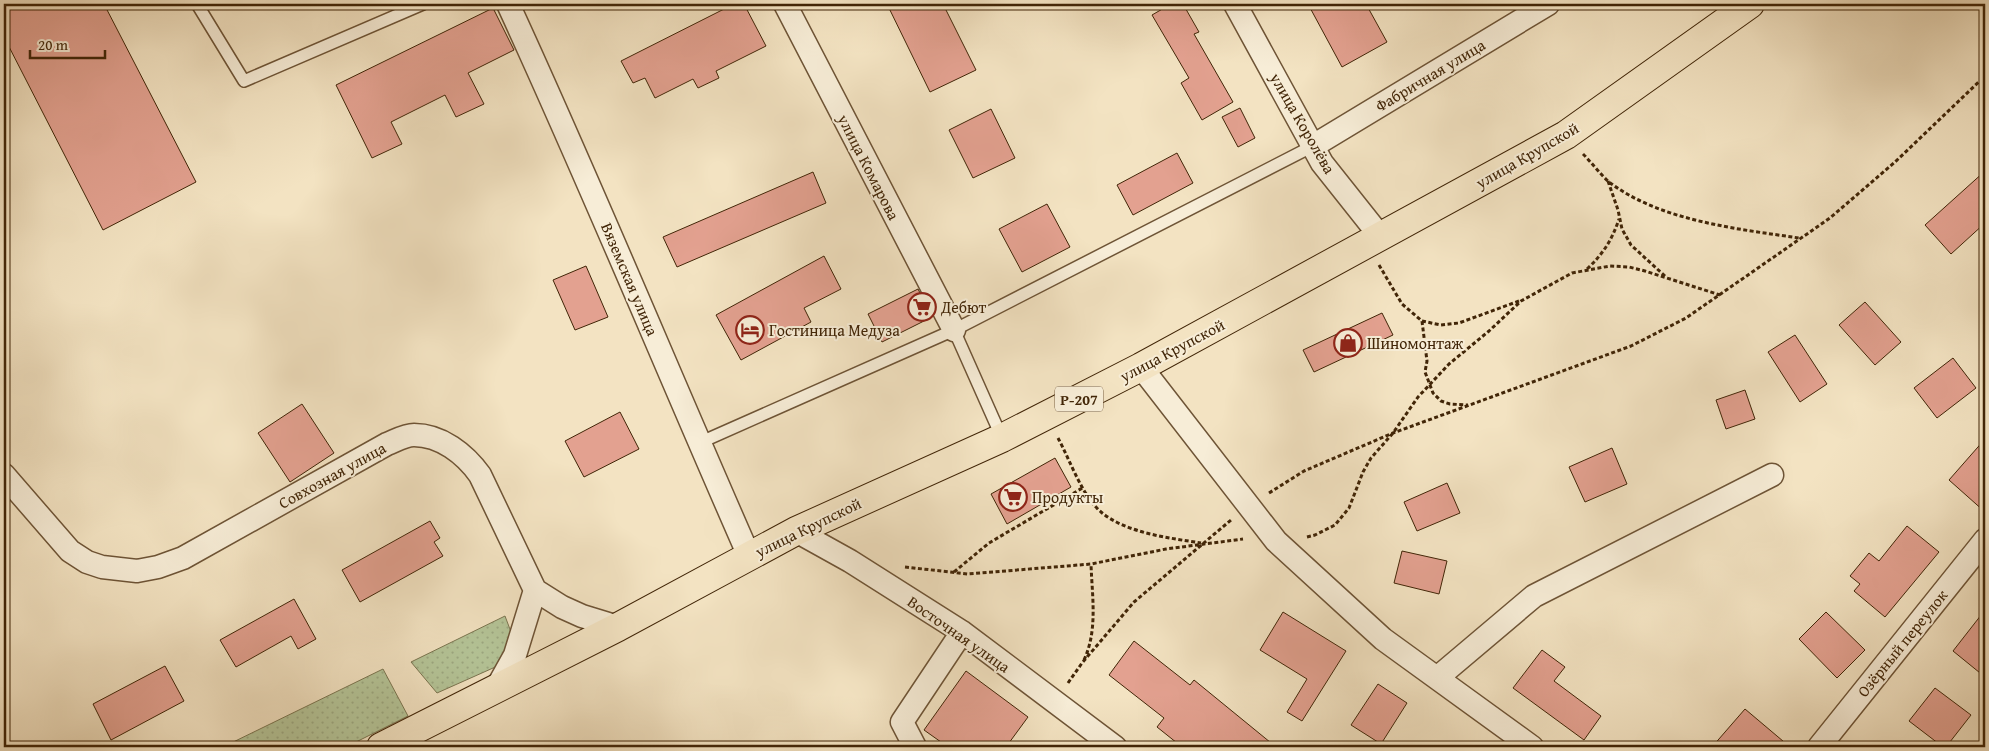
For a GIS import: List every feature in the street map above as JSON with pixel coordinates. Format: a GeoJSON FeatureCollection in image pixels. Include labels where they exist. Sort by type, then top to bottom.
{"type":"FeatureCollection","features":[{"type":"Feature","properties":{"kind":"main road","name":"улица Крупской"},"geometry":{"type":"LineString","coordinates":[[381,747],[618,626],[796,531],[1002,438],[1141,367],[1566,135],[1750,4]]}},
{"type":"Feature","properties":{"kind":"street","name":"Вяземская улица"},"geometry":{"type":"LineString","coordinates":[[508,4],[565,128],[749,556]]}},
{"type":"Feature","properties":{"kind":"street","name":"улица Комарова"},"geometry":{"type":"LineString","coordinates":[[785,4],[954,330]]}},
{"type":"Feature","properties":{"kind":"street","name":"улица Королёва"},"geometry":{"type":"LineString","coordinates":[[1235,4],[1322,163],[1374,239]]}},
{"type":"Feature","properties":{"kind":"street","name":"Фабричная улица"},"geometry":{"type":"LineString","coordinates":[[1313,146],[1548,4]]}},
{"type":"Feature","properties":{"kind":"street"},"geometry":{"type":"LineString","coordinates":[[1141,367],[1276,541],[1383,639],[1532,747]]}},
{"type":"Feature","properties":{"kind":"street","name":"Совхозная улица"},"geometry":{"type":"LineString","coordinates":[[4,475],[70,550],[87,562],[102,567],[137,571],[158,567],[183,558],[387,444],[412,435],[424,437],[442,441],[469,460],[492,499],[535,590]]}},
{"type":"Feature","properties":{"kind":"street"},"geometry":{"type":"LineString","coordinates":[[1437,678],[1534,596],[1772,474]]}},
{"type":"Feature","properties":{"kind":"street","name":"Восточная улица"},"geometry":{"type":"LineString","coordinates":[[796,531],[850,561],[962,632],[1115,747]]}},
{"type":"Feature","properties":{"kind":"street","name":"Озёрный переулок"},"geometry":{"type":"LineString","coordinates":[[1819,747],[1985,540]]}},
{"type":"Feature","properties":{"kind":"street"},"geometry":{"type":"LineString","coordinates":[[496,689],[515,655],[535,590],[569,610],[618,626]]}},
{"type":"Feature","properties":{"kind":"street"},"geometry":{"type":"LineString","coordinates":[[915,747],[902,722],[962,632]]}},
{"type":"Feature","properties":{"kind":"lane"},"geometry":{"type":"LineString","coordinates":[[197,4],[244,80],[423,4]]}},
{"type":"Feature","properties":{"kind":"lane"},"geometry":{"type":"LineString","coordinates":[[699,443],[954,330],[1313,146]]}},
{"type":"Feature","properties":{"kind":"lane"},"geometry":{"type":"LineString","coordinates":[[954,330],[1002,438]]}},
{"type":"Feature","properties":{"kind":"path"},"geometry":{"type":"LineString","coordinates":[[1055,702],[1082,663],[1134,602],[1248,506],[1304,471],[1393,433],[1471,406],[1630,346],[1686,318],[1830,218],[1895,162],[1985,76]]}},
{"type":"Feature","properties":{"kind":"path"},"geometry":{"type":"LineString","coordinates":[[1566,135],[1608,181],[1653,206],[1694,219],[1800,238]]}},
{"type":"Feature","properties":{"kind":"path"},"geometry":{"type":"LineString","coordinates":[[1608,181],[1622,229],[1631,245],[1668,278]]}},
{"type":"Feature","properties":{"kind":"path"},"geometry":{"type":"LineString","coordinates":[[1586,270],[1606,250],[1614,235],[1619,216]]}},
{"type":"Feature","properties":{"kind":"path"},"geometry":{"type":"LineString","coordinates":[[1374,239],[1402,304],[1422,321],[1441,326],[1459,323],[1521,301],[1572,273],[1610,266],[1629,266],[1720,295]]}},
{"type":"Feature","properties":{"kind":"path"},"geometry":{"type":"LineString","coordinates":[[897,566],[968,574],[1091,564],[1238,538],[1276,541],[1315,535],[1335,525],[1349,508],[1363,472],[1371,458],[1393,433],[1418,397],[1449,364],[1489,331],[1521,301]]}},
{"type":"Feature","properties":{"kind":"path"},"geometry":{"type":"LineString","coordinates":[[1422,321],[1427,361],[1425,372],[1429,385],[1441,402],[1471,406]]}},
{"type":"Feature","properties":{"kind":"path"},"geometry":{"type":"LineString","coordinates":[[1047,415],[1084,487],[1101,512],[1114,520],[1162,537],[1204,543]]}},
{"type":"Feature","properties":{"kind":"path"},"geometry":{"type":"LineString","coordinates":[[954,572],[989,544],[1084,487]]}},
{"type":"Feature","properties":{"kind":"path"},"geometry":{"type":"LineString","coordinates":[[1082,663],[1092,638],[1091,564]]}},
{"type":"Feature","properties":{"kind":"green space"},"geometry":{"type":"Polygon","coordinates":[[[505,616],[520,656],[437,693],[411,662],[505,616]]]}},
{"type":"Feature","properties":{"kind":"green space"},"geometry":{"type":"Polygon","coordinates":[[[383,669],[408,716],[346,747],[223,747],[383,669]]]}},
{"type":"Feature","properties":{"kind":"building"},"geometry":{"type":"Polygon","coordinates":[[[4,4],[104,4],[196,182],[103,230],[4,37],[4,4]]]}},
{"type":"Feature","properties":{"kind":"building"},"geometry":{"type":"Polygon","coordinates":[[[734,4],[744,4],[766,46],[716,71],[719,78],[698,88],[693,79],[655,98],[645,78],[633,83],[621,61],[734,4]]]}},
{"type":"Feature","properties":{"kind":"building"},"geometry":{"type":"Polygon","coordinates":[[[887,4],[943,4],[976,70],[930,92],[887,4]]]}},
{"type":"Feature","properties":{"kind":"building"},"geometry":{"type":"Polygon","coordinates":[[[1171,4],[1183,4],[1199,32],[1194,34],[1233,102],[1202,120],[1181,83],[1189,78],[1152,15],[1171,4]]]}},
{"type":"Feature","properties":{"kind":"building"},"geometry":{"type":"Polygon","coordinates":[[[1308,4],[1366,4],[1387,42],[1342,67],[1308,4]]]}},
{"type":"Feature","properties":{"kind":"building"},"geometry":{"type":"Polygon","coordinates":[[[493,8],[514,50],[468,73],[484,104],[456,117],[445,95],[391,122],[402,144],[372,158],[336,85],[493,8]]]}},
{"type":"Feature","properties":{"kind":"building"},"geometry":{"type":"Polygon","coordinates":[[[1240,108],[1255,138],[1238,147],[1222,117],[1240,108]]]}},
{"type":"Feature","properties":{"kind":"building"},"geometry":{"type":"Polygon","coordinates":[[[991,109],[1015,158],[973,178],[949,130],[991,109]]]}},
{"type":"Feature","properties":{"kind":"building"},"geometry":{"type":"Polygon","coordinates":[[[1177,153],[1193,183],[1133,215],[1117,185],[1177,153]]]}},
{"type":"Feature","properties":{"kind":"building"},"geometry":{"type":"Polygon","coordinates":[[[1985,171],[1985,223],[1951,254],[1925,225],[1985,171]]]}},
{"type":"Feature","properties":{"kind":"building"},"geometry":{"type":"Polygon","coordinates":[[[813,172],[826,203],[677,267],[663,237],[813,172]]]}},
{"type":"Feature","properties":{"kind":"building"},"geometry":{"type":"Polygon","coordinates":[[[1047,204],[1070,247],[1022,272],[999,229],[1047,204]]]}},
{"type":"Feature","properties":{"kind":"building"},"geometry":{"type":"Polygon","coordinates":[[[824,256],[841,289],[804,308],[811,322],[741,360],[716,315],[824,256]]]}},
{"type":"Feature","properties":{"kind":"building"},"geometry":{"type":"Polygon","coordinates":[[[586,266],[608,317],[575,330],[553,280],[586,266]]]}},
{"type":"Feature","properties":{"kind":"building"},"geometry":{"type":"Polygon","coordinates":[[[918,289],[932,317],[882,342],[868,314],[918,289]]]}},
{"type":"Feature","properties":{"kind":"building"},"geometry":{"type":"Polygon","coordinates":[[[1865,302],[1901,342],[1875,365],[1839,325],[1865,302]]]}},
{"type":"Feature","properties":{"kind":"building"},"geometry":{"type":"Polygon","coordinates":[[[1382,313],[1393,335],[1314,372],[1303,350],[1382,313]]]}},
{"type":"Feature","properties":{"kind":"building"},"geometry":{"type":"Polygon","coordinates":[[[1795,335],[1827,384],[1800,402],[1768,352],[1795,335]]]}},
{"type":"Feature","properties":{"kind":"building"},"geometry":{"type":"Polygon","coordinates":[[[1953,358],[1976,388],[1937,418],[1914,388],[1953,358]]]}},
{"type":"Feature","properties":{"kind":"building"},"geometry":{"type":"Polygon","coordinates":[[[1745,390],[1755,419],[1726,429],[1716,400],[1745,390]]]}},
{"type":"Feature","properties":{"kind":"building"},"geometry":{"type":"Polygon","coordinates":[[[302,404],[334,453],[290,482],[258,433],[302,404]]]}},
{"type":"Feature","properties":{"kind":"building"},"geometry":{"type":"Polygon","coordinates":[[[620,412],[639,449],[584,477],[565,441],[620,412]]]}},
{"type":"Feature","properties":{"kind":"building"},"geometry":{"type":"Polygon","coordinates":[[[1985,439],[1985,512],[1949,480],[1985,439]]]}},
{"type":"Feature","properties":{"kind":"building"},"geometry":{"type":"Polygon","coordinates":[[[1612,448],[1627,484],[1585,502],[1569,467],[1612,448]]]}},
{"type":"Feature","properties":{"kind":"building"},"geometry":{"type":"Polygon","coordinates":[[[1055,458],[1071,487],[1007,524],[991,494],[1055,458]]]}},
{"type":"Feature","properties":{"kind":"building"},"geometry":{"type":"Polygon","coordinates":[[[1447,483],[1460,513],[1417,531],[1404,502],[1447,483]]]}},
{"type":"Feature","properties":{"kind":"building"},"geometry":{"type":"Polygon","coordinates":[[[430,521],[440,538],[434,542],[443,556],[360,602],[342,570],[430,521]]]}},
{"type":"Feature","properties":{"kind":"building"},"geometry":{"type":"Polygon","coordinates":[[[1907,526],[1939,552],[1885,617],[1854,591],[1860,584],[1850,576],[1869,553],[1879,561],[1907,526]]]}},
{"type":"Feature","properties":{"kind":"building"},"geometry":{"type":"Polygon","coordinates":[[[1402,551],[1447,561],[1439,594],[1394,583],[1402,551]]]}},
{"type":"Feature","properties":{"kind":"building"},"geometry":{"type":"Polygon","coordinates":[[[294,599],[316,639],[298,649],[291,636],[236,667],[220,640],[294,599]]]}},
{"type":"Feature","properties":{"kind":"building"},"geometry":{"type":"Polygon","coordinates":[[[1985,610],[1985,677],[1953,651],[1985,610]]]}},
{"type":"Feature","properties":{"kind":"building"},"geometry":{"type":"Polygon","coordinates":[[[1283,612],[1346,651],[1302,721],[1287,712],[1307,679],[1260,650],[1283,612]]]}},
{"type":"Feature","properties":{"kind":"building"},"geometry":{"type":"Polygon","coordinates":[[[1826,612],[1865,650],[1837,678],[1799,639],[1826,612]]]}},
{"type":"Feature","properties":{"kind":"building"},"geometry":{"type":"Polygon","coordinates":[[[1134,641],[1190,685],[1194,680],[1276,747],[1182,747],[1157,727],[1164,718],[1109,675],[1134,641]]]}},
{"type":"Feature","properties":{"kind":"building"},"geometry":{"type":"Polygon","coordinates":[[[1542,650],[1565,667],[1554,681],[1601,716],[1584,740],[1513,688],[1542,650]]]}},
{"type":"Feature","properties":{"kind":"building"},"geometry":{"type":"Polygon","coordinates":[[[165,666],[184,701],[111,740],[93,704],[165,666]]]}},
{"type":"Feature","properties":{"kind":"building"},"geometry":{"type":"Polygon","coordinates":[[[966,671],[1028,717],[1006,747],[948,747],[924,730],[966,671]]]}},
{"type":"Feature","properties":{"kind":"building"},"geometry":{"type":"Polygon","coordinates":[[[1378,684],[1407,703],[1381,744],[1351,725],[1378,684]]]}},
{"type":"Feature","properties":{"kind":"building"},"geometry":{"type":"Polygon","coordinates":[[[1935,688],[1971,715],[1946,747],[1943,747],[1909,721],[1935,688]]]}},
{"type":"Feature","properties":{"kind":"building"},"geometry":{"type":"Polygon","coordinates":[[[1745,709],[1790,747],[1712,747],[1745,709]]]}},
{"type":"Feature","properties":{"kind":"place","name":"Дебют"},"geometry":{"type":"Point","coordinates":[922,307]}},
{"type":"Feature","properties":{"kind":"place","name":"Гостиница Медуза"},"geometry":{"type":"Point","coordinates":[750,330]}},
{"type":"Feature","properties":{"kind":"place","name":"Шиномонтаж"},"geometry":{"type":"Point","coordinates":[1348,343]}},
{"type":"Feature","properties":{"kind":"place","name":"Продукты"},"geometry":{"type":"Point","coordinates":[1013,497]}}]}
